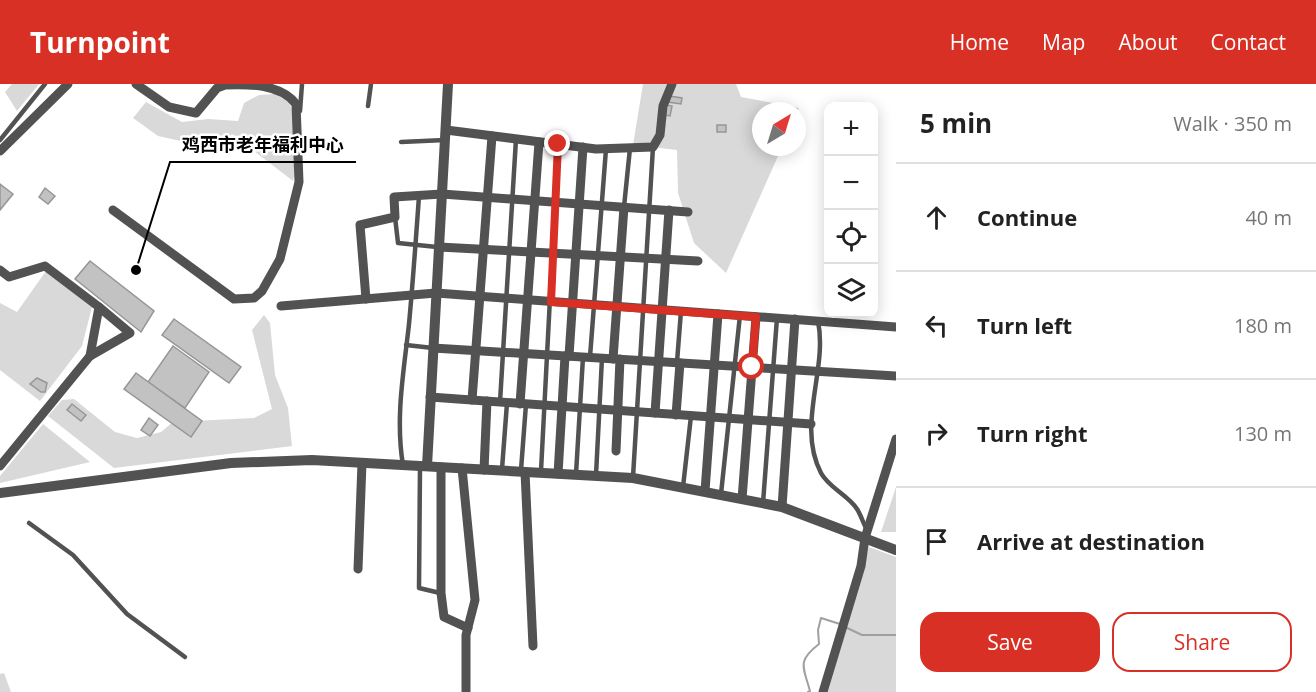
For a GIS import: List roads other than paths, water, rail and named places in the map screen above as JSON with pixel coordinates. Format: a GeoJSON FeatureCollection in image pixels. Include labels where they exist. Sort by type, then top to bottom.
{"type":"FeatureCollection","features":[{"type":"Feature","properties":{"kind":"street"},"geometry":{"type":"LineString","coordinates":[[0,151],[68,84]]}},
{"type":"Feature","properties":{"kind":"street"},"geometry":{"type":"LineString","coordinates":[[113,210],[234,299],[254,298],[262,291],[280,259],[299,182],[296,104],[292,98],[274,87],[225,85],[217,88],[196,113],[169,107],[136,84]]}},
{"type":"Feature","properties":{"kind":"street"},"geometry":{"type":"LineString","coordinates":[[424,466],[448,84]]}},
{"type":"Feature","properties":{"kind":"street"},"geometry":{"type":"LineString","coordinates":[[445,135],[492,136],[606,149],[652,147],[660,135],[663,106],[672,84]]}},
{"type":"Feature","properties":{"kind":"street"},"geometry":{"type":"LineString","coordinates":[[472,400],[492,136]]}},
{"type":"Feature","properties":{"kind":"street"},"geometry":{"type":"LineString","coordinates":[[523,404],[527,300],[539,142]]}},
{"type":"Feature","properties":{"kind":"street"},"geometry":{"type":"LineString","coordinates":[[558,474],[583,147]]}},
{"type":"Feature","properties":{"kind":"street"},"geometry":{"type":"LineString","coordinates":[[366,299],[360,225],[395,217],[394,197],[442,195],[688,212]]}},
{"type":"Feature","properties":{"kind":"street"},"geometry":{"type":"LineString","coordinates":[[616,451],[617,306],[624,207]]}},
{"type":"Feature","properties":{"kind":"street"},"geometry":{"type":"LineString","coordinates":[[655,413],[669,210]]}},
{"type":"Feature","properties":{"kind":"street"},"geometry":{"type":"LineString","coordinates":[[439,247],[698,261]]}},
{"type":"Feature","properties":{"kind":"street"},"geometry":{"type":"LineString","coordinates":[[0,270],[9,277],[45,266],[130,333],[90,356],[3,454],[0,466]]}},
{"type":"Feature","properties":{"kind":"street"},"geometry":{"type":"LineString","coordinates":[[281,306],[436,293],[896,327]]}},
{"type":"Feature","properties":{"kind":"street"},"geometry":{"type":"LineString","coordinates":[[90,356],[99,307]]}},
{"type":"Feature","properties":{"kind":"street"},"geometry":{"type":"LineString","coordinates":[[705,491],[718,314]]}},
{"type":"Feature","properties":{"kind":"street"},"geometry":{"type":"LineString","coordinates":[[742,499],[756,317]]}},
{"type":"Feature","properties":{"kind":"street"},"geometry":{"type":"LineString","coordinates":[[782,507],[795,319]]}},
{"type":"Feature","properties":{"kind":"street"},"geometry":{"type":"LineString","coordinates":[[433,348],[896,376]]}},
{"type":"Feature","properties":{"kind":"street"},"geometry":{"type":"LineString","coordinates":[[676,415],[678,363]]}},
{"type":"Feature","properties":{"kind":"street"},"geometry":{"type":"LineString","coordinates":[[430,397],[811,424]]}},
{"type":"Feature","properties":{"kind":"street"},"geometry":{"type":"LineString","coordinates":[[484,470],[488,401]]}},
{"type":"Feature","properties":{"kind":"street"},"geometry":{"type":"LineString","coordinates":[[824,692],[861,566],[866,534],[896,439]]}},
{"type":"Feature","properties":{"kind":"street"},"geometry":{"type":"LineString","coordinates":[[0,493],[231,463],[312,460],[633,478],[782,507],[866,534],[896,550]]}},
{"type":"Feature","properties":{"kind":"street"},"geometry":{"type":"LineString","coordinates":[[358,569],[362,463]]}},
{"type":"Feature","properties":{"kind":"street"},"geometry":{"type":"LineString","coordinates":[[441,467],[441,593],[444,617],[468,628]]}},
{"type":"Feature","properties":{"kind":"street"},"geometry":{"type":"LineString","coordinates":[[462,468],[475,600],[468,628],[466,692]]}},
{"type":"Feature","properties":{"kind":"street"},"geometry":{"type":"LineString","coordinates":[[523,472],[533,646]]}},
{"type":"Feature","properties":{"kind":"lane"},"geometry":{"type":"LineString","coordinates":[[0,140],[45,84]]}},
{"type":"Feature","properties":{"kind":"lane"},"geometry":{"type":"LineString","coordinates":[[300,120],[302,84]]}},
{"type":"Feature","properties":{"kind":"lane"},"geometry":{"type":"LineString","coordinates":[[368,106],[371,84]]}},
{"type":"Feature","properties":{"kind":"lane"},"geometry":{"type":"LineString","coordinates":[[401,141],[445,135]]}},
{"type":"Feature","properties":{"kind":"lane"},"geometry":{"type":"LineString","coordinates":[[502,470],[504,402],[502,352],[516,139]]}},
{"type":"Feature","properties":{"kind":"lane"},"geometry":{"type":"LineString","coordinates":[[541,473],[558,144]]}},
{"type":"Feature","properties":{"kind":"lane"},"geometry":{"type":"LineString","coordinates":[[633,478],[652,147]]}},
{"type":"Feature","properties":{"kind":"lane"},"geometry":{"type":"LineString","coordinates":[[624,207],[630,148]]}},
{"type":"Feature","properties":{"kind":"lane"},"geometry":{"type":"LineString","coordinates":[[576,475],[580,408],[594,304],[606,149]]}},
{"type":"Feature","properties":{"kind":"lane"},"geometry":{"type":"LineString","coordinates":[[403,465],[399,440],[419,196]]}},
{"type":"Feature","properties":{"kind":"lane"},"geometry":{"type":"LineString","coordinates":[[395,217],[398,243],[439,247]]}},
{"type":"Feature","properties":{"kind":"lane"},"geometry":{"type":"LineString","coordinates":[[678,363],[681,311]]}},
{"type":"Feature","properties":{"kind":"lane"},"geometry":{"type":"LineString","coordinates":[[721,494],[740,315]]}},
{"type":"Feature","properties":{"kind":"lane"},"geometry":{"type":"LineString","coordinates":[[763,503],[777,318]]}},
{"type":"Feature","properties":{"kind":"lane"},"geometry":{"type":"LineString","coordinates":[[818,321],[821,338],[811,424],[812,448],[821,474],[838,493],[856,507],[866,534]]}},
{"type":"Feature","properties":{"kind":"lane"},"geometry":{"type":"LineString","coordinates":[[406,345],[433,348]]}},
{"type":"Feature","properties":{"kind":"lane"},"geometry":{"type":"LineString","coordinates":[[596,476],[602,358]]}},
{"type":"Feature","properties":{"kind":"lane"},"geometry":{"type":"LineString","coordinates":[[523,404],[523,472]]}},
{"type":"Feature","properties":{"kind":"lane"},"geometry":{"type":"LineString","coordinates":[[683,487],[691,416]]}},
{"type":"Feature","properties":{"kind":"lane"},"geometry":{"type":"LineString","coordinates":[[424,466],[419,588],[441,593]]}},
{"type":"Feature","properties":{"kind":"lane"},"geometry":{"type":"LineString","coordinates":[[29,523],[73,555],[127,614],[185,657]]}},
{"type":"Feature","properties":{"kind":"waterway"},"geometry":{"type":"LineString","coordinates":[[808,692],[810,691],[804,665],[807,655],[819,644],[818,630],[821,618],[840,624]]}},
{"type":"Feature","properties":{"kind":"waterway"},"geometry":{"type":"LineString","coordinates":[[845,627],[862,635],[896,635]]}},
{"type":"Feature","properties":{"kind":"place","name":"鸡西市老年福利中心"},"geometry":{"type":"Point","coordinates":[136,270]}}]}
